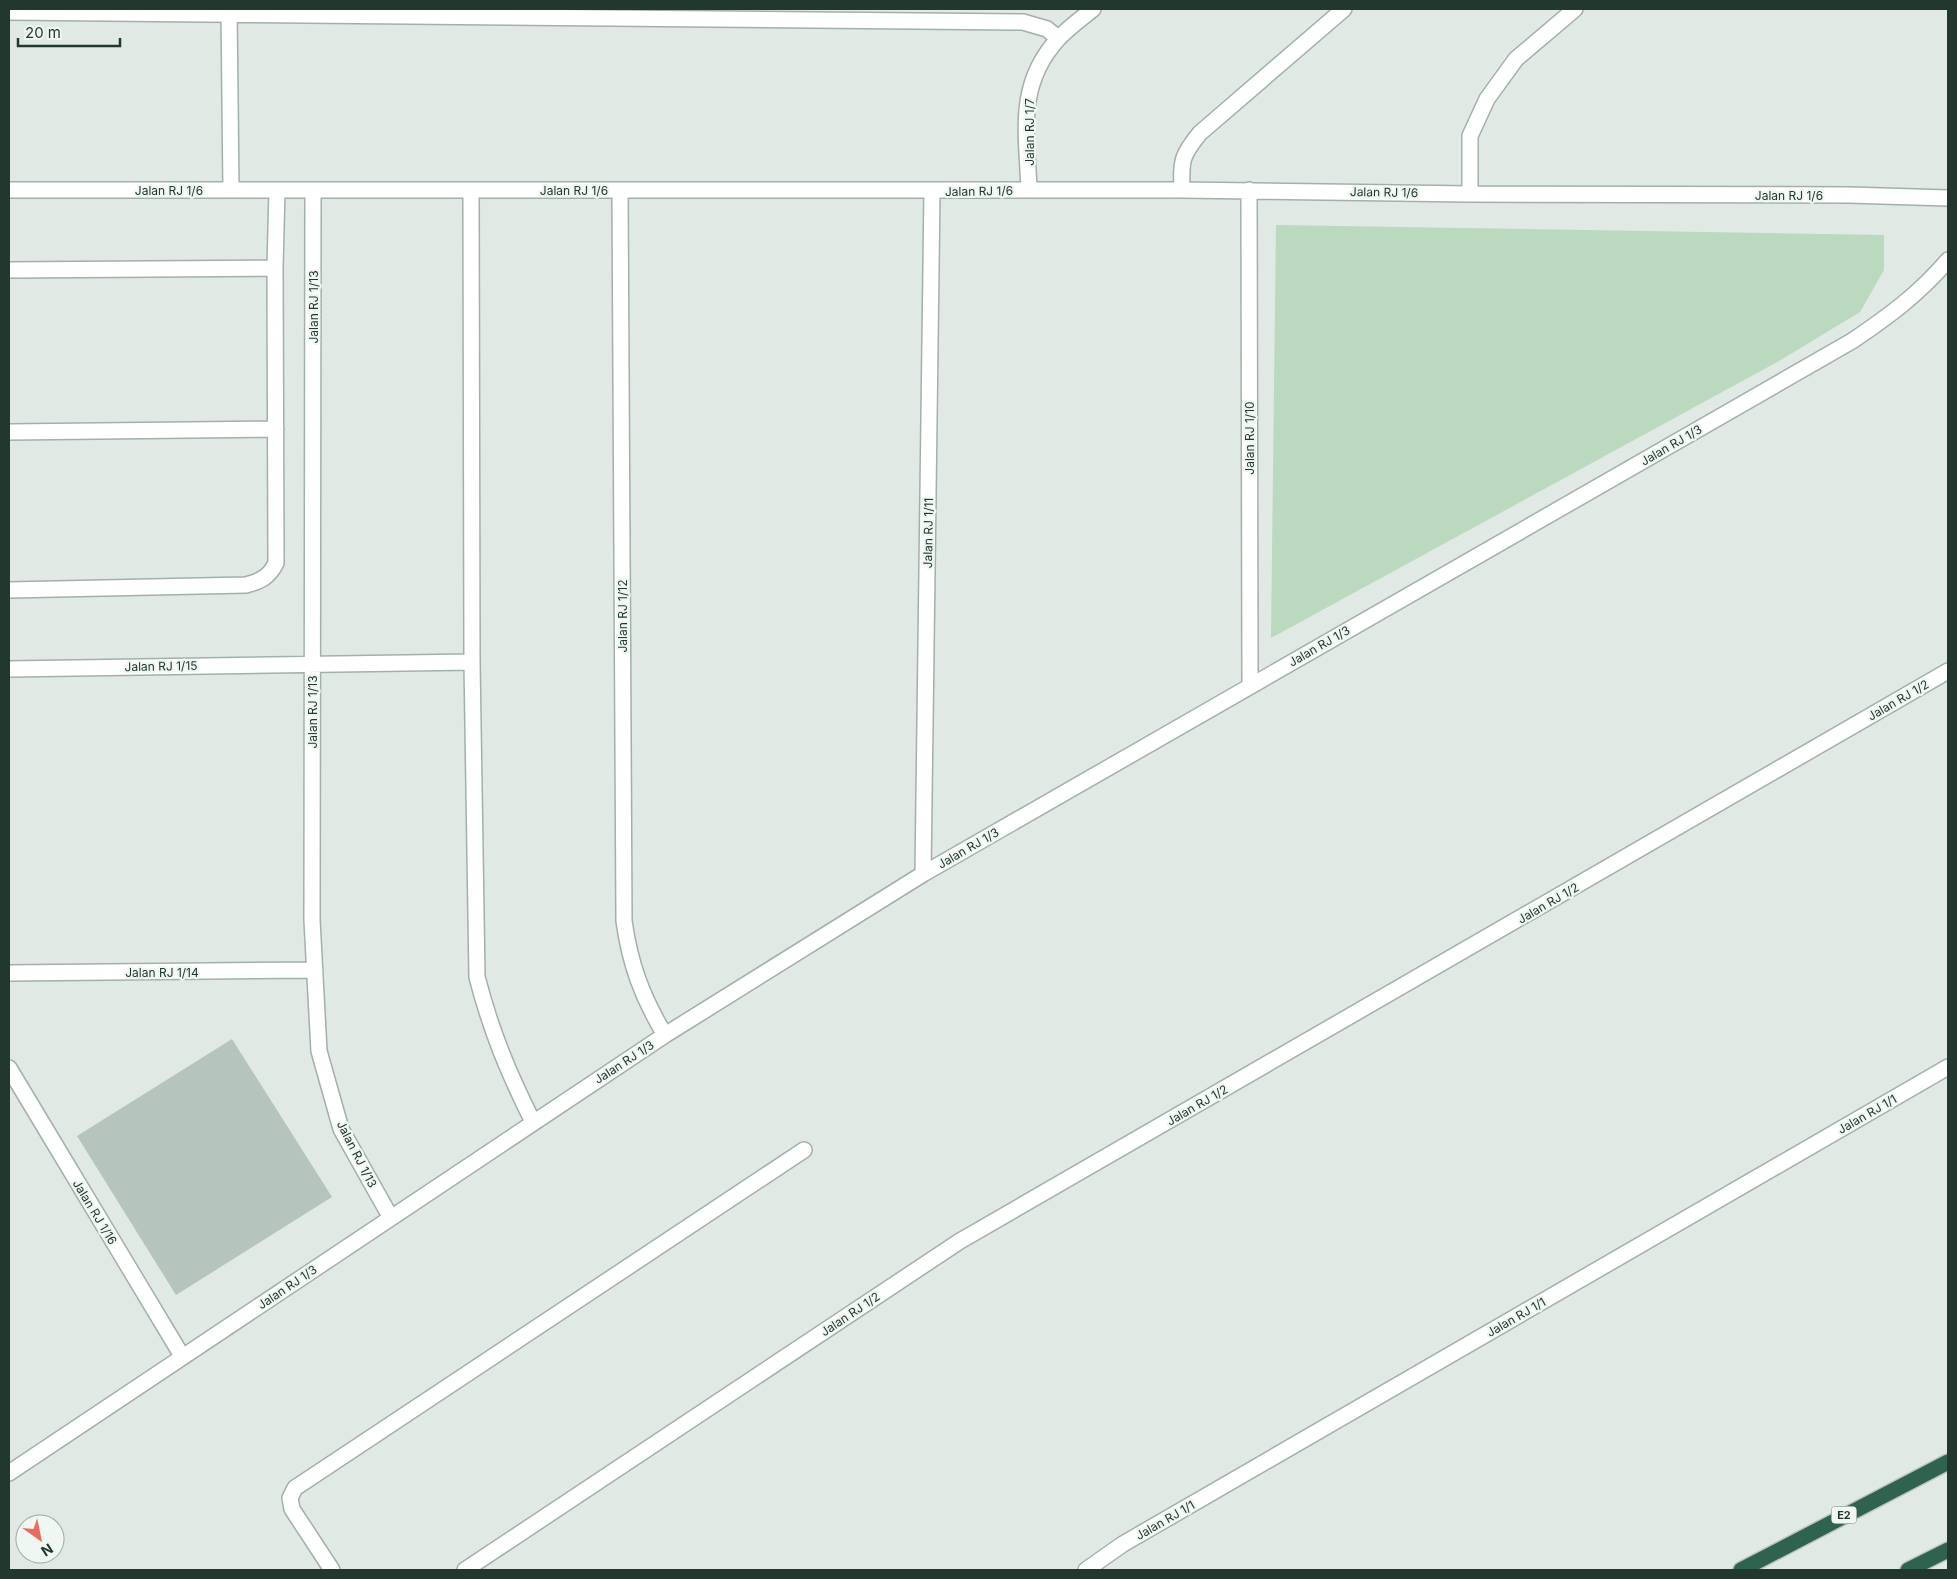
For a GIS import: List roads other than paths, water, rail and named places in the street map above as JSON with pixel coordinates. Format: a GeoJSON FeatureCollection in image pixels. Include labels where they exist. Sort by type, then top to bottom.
{"type":"FeatureCollection","features":[{"type":"Feature","properties":{"kind":"highway","name":"E2"},"geometry":{"type":"LineString","coordinates":[[1741,1570],[1948,1462]]}},
{"type":"Feature","properties":{"kind":"highway"},"geometry":{"type":"LineString","coordinates":[[1908,1570],[1948,1550]]}},
{"type":"Feature","properties":{"kind":"street","name":"Jalan RJ 1/7"},"geometry":{"type":"LineString","coordinates":[[1029,190],[1026,109],[1029,88],[1038,67],[1058,38],[1093,9]]}},
{"type":"Feature","properties":{"kind":"street"},"geometry":{"type":"LineString","coordinates":[[1182,190],[1182,170],[1185,151],[1200,133],[1344,9]]}},
{"type":"Feature","properties":{"kind":"street"},"geometry":{"type":"LineString","coordinates":[[1470,194],[1470,136],[1487,99],[1516,59],[1575,9]]}},
{"type":"Feature","properties":{"kind":"street"},"geometry":{"type":"LineString","coordinates":[[229,11],[231,190]]}},
{"type":"Feature","properties":{"kind":"street"},"geometry":{"type":"LineString","coordinates":[[9,12],[229,11],[1023,22],[1046,29],[1058,38]]}},
{"type":"Feature","properties":{"kind":"street","name":"Jalan RJ 1/6"},"geometry":{"type":"LineString","coordinates":[[9,190],[1249,190],[1470,194],[1849,195],[1948,198]]}},
{"type":"Feature","properties":{"kind":"street"},"geometry":{"type":"LineString","coordinates":[[9,590],[246,585],[266,578],[276,563],[275,268],[277,190]]}},
{"type":"Feature","properties":{"kind":"street","name":"Jalan RJ 1/13"},"geometry":{"type":"LineString","coordinates":[[313,190],[312,920],[319,1051],[341,1129],[391,1218]]}},
{"type":"Feature","properties":{"kind":"street"},"geometry":{"type":"LineString","coordinates":[[471,190],[472,662],[477,977],[498,1048],[533,1122]]}},
{"type":"Feature","properties":{"kind":"street","name":"Jalan RJ 1/12"},"geometry":{"type":"LineString","coordinates":[[620,190],[624,921],[628,951],[638,982],[654,1017],[665,1035]]}},
{"type":"Feature","properties":{"kind":"street","name":"Jalan RJ 1/10"},"geometry":{"type":"LineString","coordinates":[[1249,190],[1250,685]]}},
{"type":"Feature","properties":{"kind":"street","name":"Jalan RJ 1/11"},"geometry":{"type":"LineString","coordinates":[[923,874],[932,191]]}},
{"type":"Feature","properties":{"kind":"street","name":"Jalan RJ 1/3"},"geometry":{"type":"LineString","coordinates":[[9,1473],[665,1035],[923,874],[1852,341],[1896,312],[1931,280],[1948,260]]}},
{"type":"Feature","properties":{"kind":"street"},"geometry":{"type":"LineString","coordinates":[[9,270],[275,268]]}},
{"type":"Feature","properties":{"kind":"street"},"geometry":{"type":"LineString","coordinates":[[9,432],[276,430]]}},
{"type":"Feature","properties":{"kind":"street","name":"Jalan RJ 1/15"},"geometry":{"type":"LineString","coordinates":[[9,669],[472,662]]}},
{"type":"Feature","properties":{"kind":"street","name":"Jalan RJ 1/2"},"geometry":{"type":"LineString","coordinates":[[465,1570],[960,1241],[1948,671]]}},
{"type":"Feature","properties":{"kind":"street","name":"Jalan RJ 1/14"},"geometry":{"type":"LineString","coordinates":[[9,973],[315,970]]}},
{"type":"Feature","properties":{"kind":"street","name":"Jalan RJ 1/1"},"geometry":{"type":"LineString","coordinates":[[1086,1570],[1123,1544],[1948,1067]]}},
{"type":"Feature","properties":{"kind":"street","name":"Jalan RJ 1/16"},"geometry":{"type":"LineString","coordinates":[[9,1068],[182,1356]]}},
{"type":"Feature","properties":{"kind":"street"},"geometry":{"type":"LineString","coordinates":[[332,1570],[292,1509],[290,1498],[296,1488],[804,1150]]}}]}
